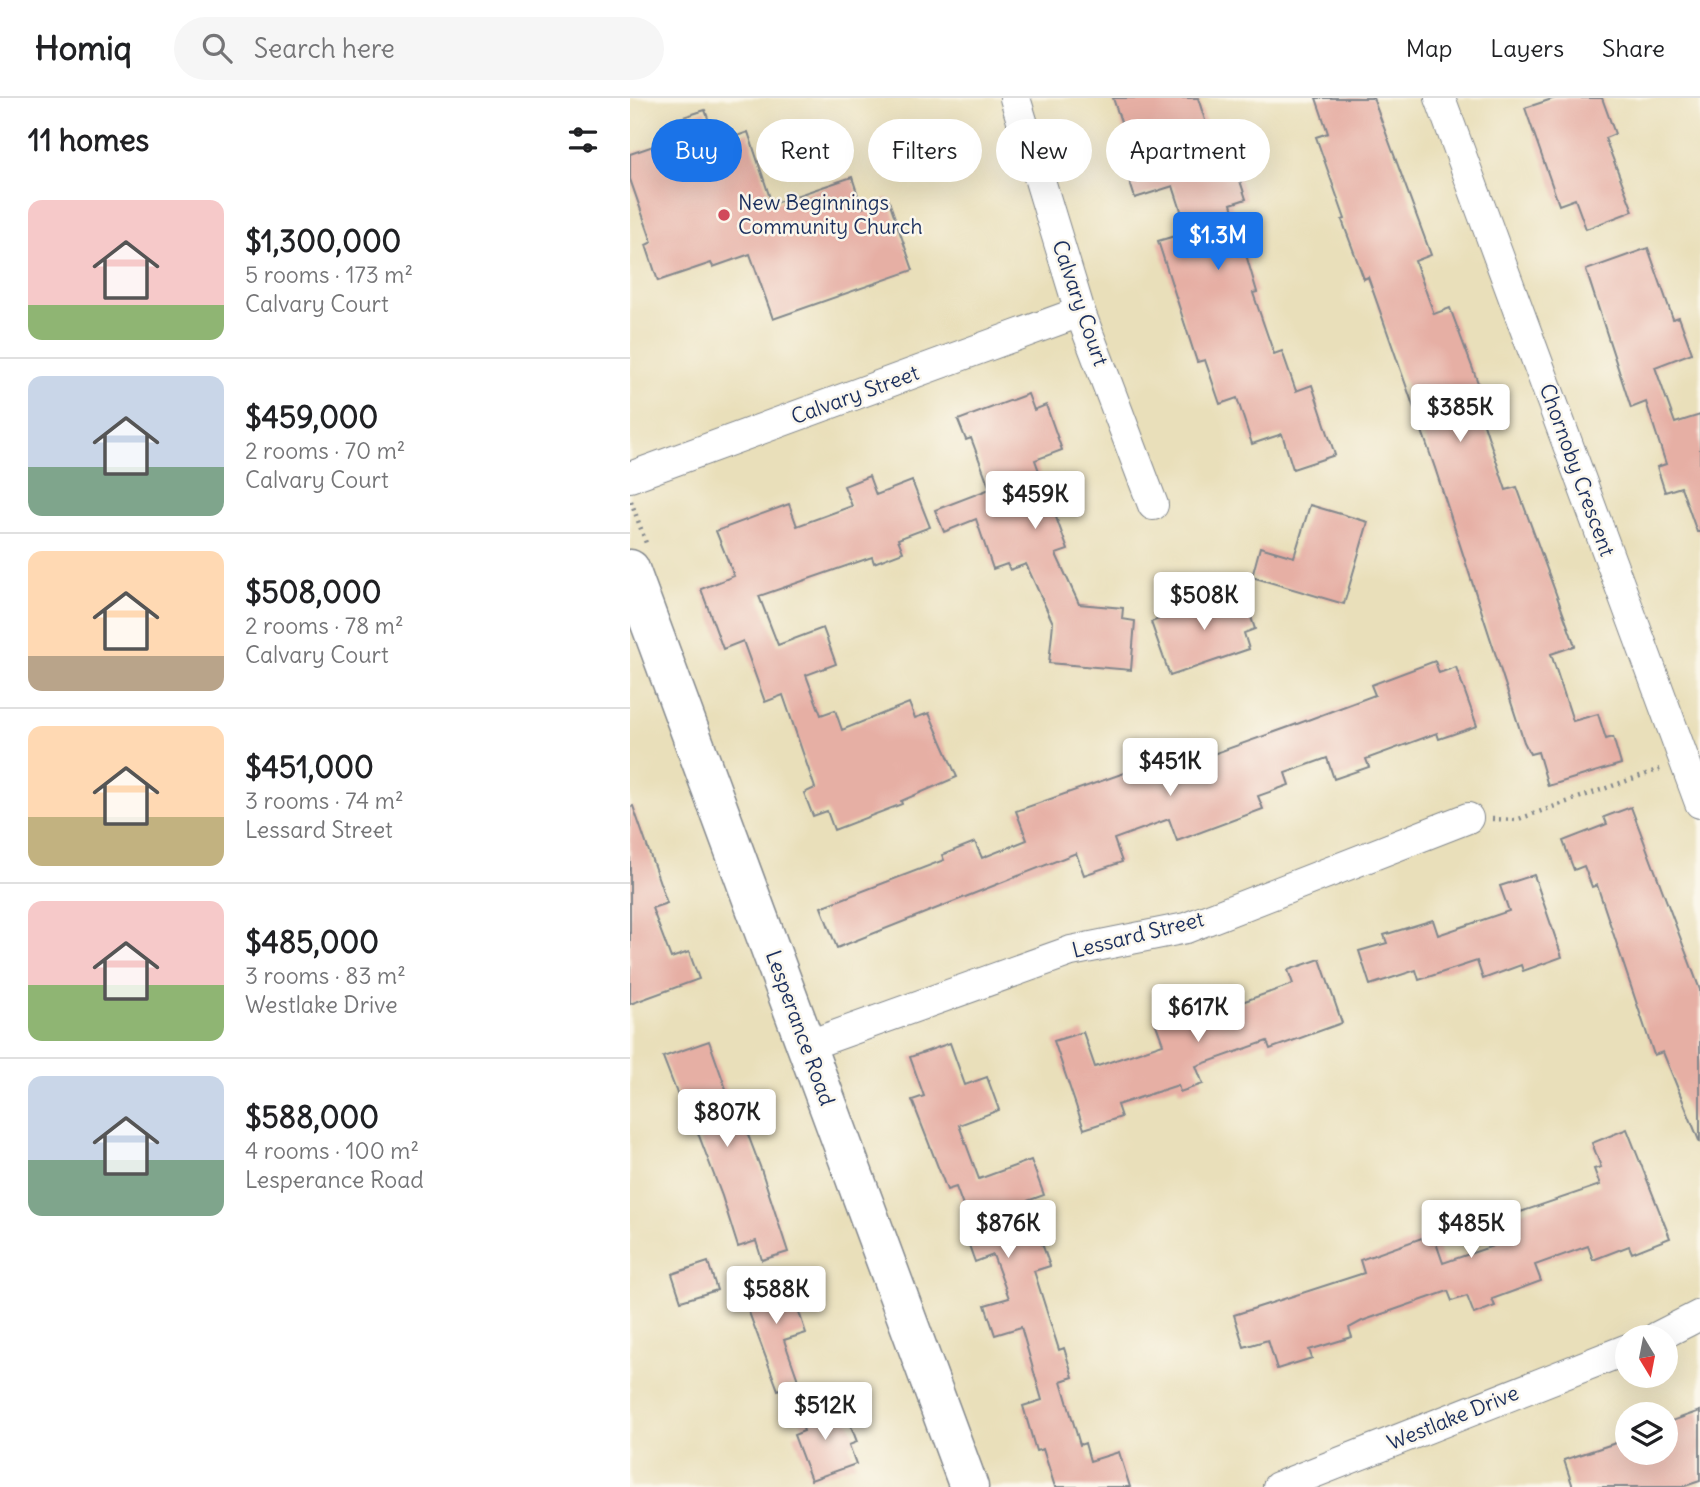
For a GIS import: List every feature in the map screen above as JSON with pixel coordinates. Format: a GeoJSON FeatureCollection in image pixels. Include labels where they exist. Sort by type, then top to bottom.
{"type":"FeatureCollection","features":[{"type":"Feature","properties":{"kind":"street","name":"Calvary Court"},"geometry":{"type":"LineString","coordinates":[[1014,98],[1080,312],[1153,505]]}},
{"type":"Feature","properties":{"kind":"street","name":"Chornoby Crescent"},"geometry":{"type":"LineString","coordinates":[[1440,98],[1700,803]]}},
{"type":"Feature","properties":{"kind":"street","name":"Calvary Street"},"geometry":{"type":"LineString","coordinates":[[630,477],[1080,312]]}},
{"type":"Feature","properties":{"kind":"street","name":"Lesperance Road"},"geometry":{"type":"LineString","coordinates":[[630,569],[969,1487]]}},
{"type":"Feature","properties":{"kind":"street","name":"Lessard Street"},"geometry":{"type":"LineString","coordinates":[[806,1046],[1071,951],[1186,928],[1468,818]]}},
{"type":"Feature","properties":{"kind":"street"},"geometry":{"type":"LineString","coordinates":[[1678,1326],[1700,1315]]}},
{"type":"Feature","properties":{"kind":"street","name":"Westlake Drive"},"geometry":{"type":"LineString","coordinates":[[1278,1487],[1615,1354]]}},
{"type":"Feature","properties":{"kind":"path"},"geometry":{"type":"LineString","coordinates":[[1468,818],[1516,820],[1684,761]]}},
{"type":"Feature","properties":{"kind":"building"},"geometry":{"type":"Polygon","coordinates":[[[1113,98],[1198,98],[1205,119],[1120,119],[1113,98]]]}},
{"type":"Feature","properties":{"kind":"building"},"geometry":{"type":"Polygon","coordinates":[[[1316,98],[1373,98],[1431,255],[1415,261],[1434,314],[1450,308],[1490,415],[1482,418],[1506,490],[1517,487],[1575,646],[1551,654],[1573,721],[1598,714],[1606,739],[1613,737],[1621,764],[1548,786],[1538,752],[1530,754],[1524,742],[1435,468],[1368,277],[1364,279],[1342,220],[1345,219],[1316,137],[1328,133],[1316,98]]]}},
{"type":"Feature","properties":{"kind":"building"},"geometry":{"type":"Polygon","coordinates":[[[1555,98],[1602,98],[1615,134],[1605,138],[1633,211],[1586,229],[1575,199],[1559,205],[1525,108],[1555,98]]]}},
{"type":"Feature","properties":{"kind":"building","name":"New Beginnings Community Church"},"geometry":{"type":"Polygon","coordinates":[[[705,110],[708,119],[677,119],[705,110]]]}},
{"type":"Feature","properties":{"kind":"building","name":"New Beginnings Community Church"},"geometry":{"type":"Polygon","coordinates":[[[748,132],[756,156],[756,182],[765,182],[772,204],[837,182],[854,182],[862,208],[888,198],[913,270],[773,319],[750,254],[713,267],[711,263],[658,281],[646,245],[652,242],[630,179],[630,154],[651,147],[651,182],[742,182],[742,134],[748,132]]]}},
{"type":"Feature","properties":{"kind":"building"},"geometry":{"type":"Polygon","coordinates":[[[1130,182],[1240,182],[1246,199],[1231,204],[1257,292],[1253,293],[1274,354],[1282,351],[1296,391],[1312,385],[1335,455],[1293,469],[1282,434],[1252,444],[1237,398],[1220,404],[1205,360],[1197,362],[1158,241],[1188,232],[1173,186],[1135,198],[1130,182]]]}},
{"type":"Feature","properties":{"kind":"building"},"geometry":{"type":"Polygon","coordinates":[[[1648,248],[1673,319],[1679,317],[1692,353],[1655,367],[1675,423],[1700,415],[1700,532],[1697,532],[1681,487],[1665,492],[1657,467],[1666,464],[1646,402],[1631,408],[1586,270],[1648,248]]]}},
{"type":"Feature","properties":{"kind":"building"},"geometry":{"type":"Polygon","coordinates":[[[1028,394],[1034,410],[1046,405],[1062,450],[1035,460],[1068,550],[1056,554],[1079,604],[1123,608],[1122,619],[1135,621],[1131,670],[1049,663],[1053,623],[1026,564],[1010,570],[1007,564],[993,569],[976,519],[944,532],[935,510],[990,489],[971,438],[966,440],[958,420],[1028,394]]]}},
{"type":"Feature","properties":{"kind":"building"},"geometry":{"type":"Polygon","coordinates":[[[869,476],[876,495],[912,481],[930,527],[898,539],[903,552],[874,563],[872,557],[759,596],[778,645],[823,628],[836,664],[806,675],[821,715],[835,710],[842,730],[909,703],[915,718],[929,713],[957,777],[901,801],[902,804],[834,830],[827,811],[813,816],[804,793],[815,788],[783,695],[765,702],[743,641],[723,649],[701,589],[734,576],[716,531],[789,504],[797,526],[852,506],[844,486],[869,476]]]}},
{"type":"Feature","properties":{"kind":"building"},"geometry":{"type":"Polygon","coordinates":[[[1310,505],[1368,522],[1344,604],[1252,577],[1260,547],[1294,557],[1310,505]]]}},
{"type":"Feature","properties":{"kind":"building"},"geometry":{"type":"Polygon","coordinates":[[[1241,588],[1255,629],[1244,633],[1249,649],[1170,676],[1151,622],[1241,588]]]}},
{"type":"Feature","properties":{"kind":"building"},"geometry":{"type":"Polygon","coordinates":[[[1435,661],[1439,673],[1456,667],[1477,726],[1439,739],[1437,733],[1366,759],[1369,767],[1334,779],[1327,758],[1285,773],[1289,785],[1258,796],[1263,809],[1177,841],[1169,819],[1114,839],[1122,862],[1084,875],[1076,853],[837,948],[821,907],[944,860],[942,855],[975,842],[982,858],[1027,840],[1016,811],[1181,753],[1185,764],[1289,727],[1375,695],[1371,685],[1435,661]]]}},
{"type":"Feature","properties":{"kind":"building"},"geometry":{"type":"Polygon","coordinates":[[[633,806],[667,903],[652,908],[671,958],[689,952],[699,979],[630,1004],[630,807],[633,806]]]}},
{"type":"Feature","properties":{"kind":"building"},"geometry":{"type":"Polygon","coordinates":[[[1631,807],[1700,990],[1700,1143],[1663,1052],[1654,1055],[1597,885],[1592,887],[1584,866],[1574,870],[1563,841],[1607,824],[1604,817],[1631,807]]]}},
{"type":"Feature","properties":{"kind":"building"},"geometry":{"type":"Polygon","coordinates":[[[1534,875],[1562,957],[1523,971],[1521,965],[1483,979],[1477,961],[1419,980],[1416,970],[1370,985],[1359,951],[1387,943],[1384,935],[1433,920],[1438,935],[1509,911],[1500,886],[1534,875]]]}},
{"type":"Feature","properties":{"kind":"building"},"geometry":{"type":"Polygon","coordinates":[[[1320,959],[1342,1023],[1270,1049],[1267,1041],[1196,1066],[1203,1084],[1180,1092],[1178,1085],[1117,1105],[1121,1117],[1084,1129],[1054,1041],[1083,1032],[1095,1067],[1163,1044],[1154,1019],[1180,1010],[1182,1016],[1239,996],[1242,1002],[1293,984],[1288,970],[1320,959]]]}},
{"type":"Feature","properties":{"kind":"building"},"geometry":{"type":"Polygon","coordinates":[[[709,1041],[730,1100],[734,1098],[761,1169],[788,1252],[762,1260],[756,1241],[738,1247],[722,1196],[685,1099],[680,1101],[663,1057],[709,1041]]]}},
{"type":"Feature","properties":{"kind":"building"},"geometry":{"type":"Polygon","coordinates":[[[950,1043],[965,1085],[987,1077],[999,1110],[959,1125],[979,1179],[1031,1160],[1044,1195],[1027,1201],[1050,1266],[1034,1271],[1059,1350],[1064,1348],[1073,1377],[1061,1381],[1080,1445],[1085,1443],[1090,1461],[1119,1452],[1130,1487],[1055,1487],[1043,1449],[1036,1451],[1023,1406],[1042,1400],[1021,1327],[995,1335],[985,1305],[1009,1298],[993,1255],[975,1262],[964,1231],[971,1228],[956,1187],[947,1190],[912,1100],[924,1096],[910,1057],[950,1043]]]}},
{"type":"Feature","properties":{"kind":"building"},"geometry":{"type":"Polygon","coordinates":[[[1627,1129],[1670,1238],[1632,1253],[1629,1246],[1593,1260],[1588,1246],[1535,1265],[1541,1281],[1492,1299],[1495,1306],[1474,1314],[1467,1296],[1452,1301],[1448,1291],[1362,1321],[1349,1328],[1352,1337],[1309,1350],[1312,1358],[1277,1369],[1268,1340],[1244,1347],[1234,1315],[1364,1273],[1360,1260],[1433,1234],[1443,1263],[1493,1246],[1485,1224],[1600,1185],[1594,1169],[1601,1167],[1592,1143],[1627,1129]]]}},
{"type":"Feature","properties":{"kind":"building"},"geometry":{"type":"Polygon","coordinates":[[[708,1262],[717,1290],[681,1301],[672,1274],[708,1262]]]}},
{"type":"Feature","properties":{"kind":"building"},"geometry":{"type":"Polygon","coordinates":[[[787,1276],[806,1333],[784,1340],[799,1383],[778,1390],[741,1291],[787,1276]]]}},
{"type":"Feature","properties":{"kind":"building"},"geometry":{"type":"Polygon","coordinates":[[[820,1406],[824,1418],[845,1410],[857,1442],[849,1445],[856,1464],[811,1480],[794,1435],[804,1431],[798,1414],[820,1406]]]}},
{"type":"Feature","properties":{"kind":"building"},"geometry":{"type":"Polygon","coordinates":[[[1700,1411],[1700,1481],[1682,1487],[1573,1487],[1564,1460],[1615,1443],[1615,1465],[1678,1465],[1678,1419],[1700,1411]]]}},
{"type":"Feature","properties":{"kind":"place","name":"New Beginnings Community Church"},"geometry":{"type":"Point","coordinates":[724,215]}}]}
